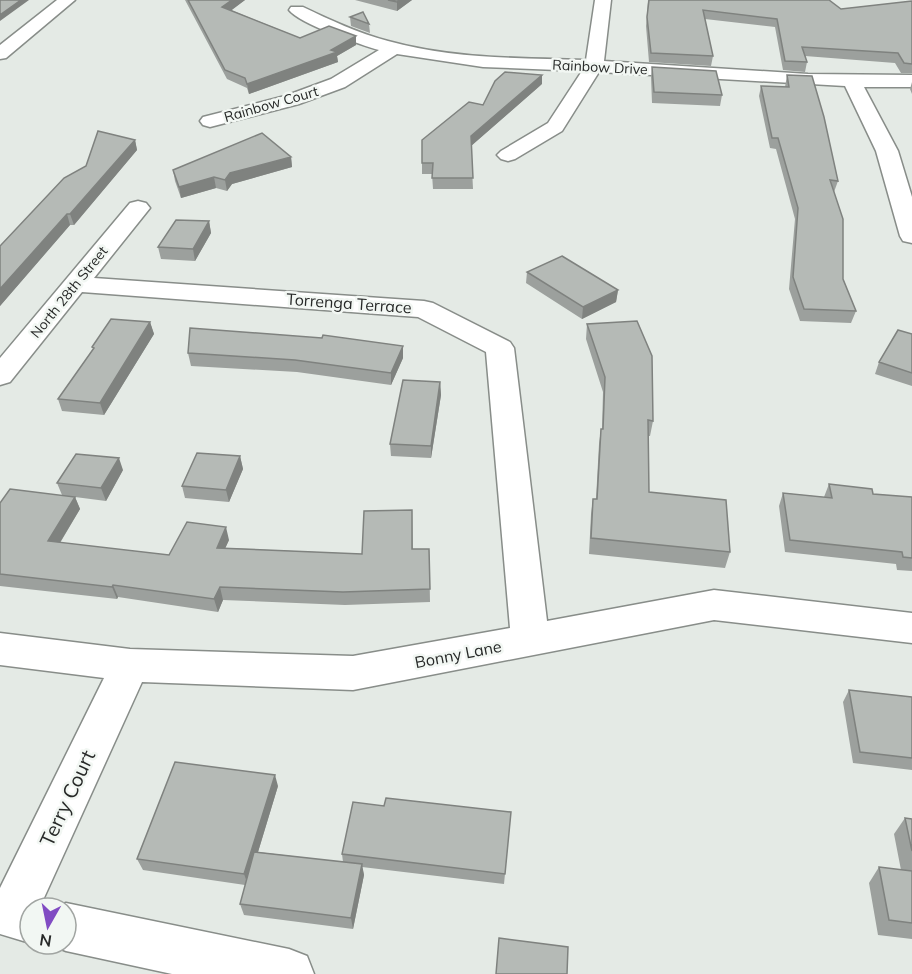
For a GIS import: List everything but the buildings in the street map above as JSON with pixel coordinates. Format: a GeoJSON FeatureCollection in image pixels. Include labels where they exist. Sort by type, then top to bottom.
{"type":"FeatureCollection","features":[{"type":"Feature","properties":{"kind":"street"},"geometry":{"type":"LineString","coordinates":[[0,54],[67,0]]}},
{"type":"Feature","properties":{"kind":"street"},"geometry":{"type":"LineString","coordinates":[[508,154],[555,127],[594,66],[603,0]]}},
{"type":"Feature","properties":{"kind":"street","name":"Rainbow Drive"},"geometry":{"type":"LineString","coordinates":[[297,10],[345,33],[394,48],[462,61],[594,66],[853,83],[912,81]]}},
{"type":"Feature","properties":{"kind":"street","name":"Rainbow Court"},"geometry":{"type":"LineString","coordinates":[[210,121],[292,100],[338,83],[394,48]]}},
{"type":"Feature","properties":{"kind":"street"},"geometry":{"type":"LineString","coordinates":[[853,83],[887,151],[912,236]]}},
{"type":"Feature","properties":{"kind":"street","name":"North 28th Street"},"geometry":{"type":"LineString","coordinates":[[0,376],[138,208]]}},
{"type":"Feature","properties":{"kind":"street","name":"Torrenga Terrace"},"geometry":{"type":"LineString","coordinates":[[74,284],[424,309],[500,348],[530,640]]}},
{"type":"Feature","properties":{"kind":"street","name":"Bonny Lane"},"geometry":{"type":"LineString","coordinates":[[0,649],[130,665],[353,673],[714,605],[912,628]]}},
{"type":"Feature","properties":{"kind":"street","name":"Terry Court"},"geometry":{"type":"LineString","coordinates":[[21,896],[130,665]]}},
{"type":"Feature","properties":{"kind":"street","name":"Terry Court"},"geometry":{"type":"LineString","coordinates":[[18,902],[12,915],[18,916]]}},
{"type":"Feature","properties":{"kind":"street"},"geometry":{"type":"LineString","coordinates":[[78,930],[289,974]]}}]}
